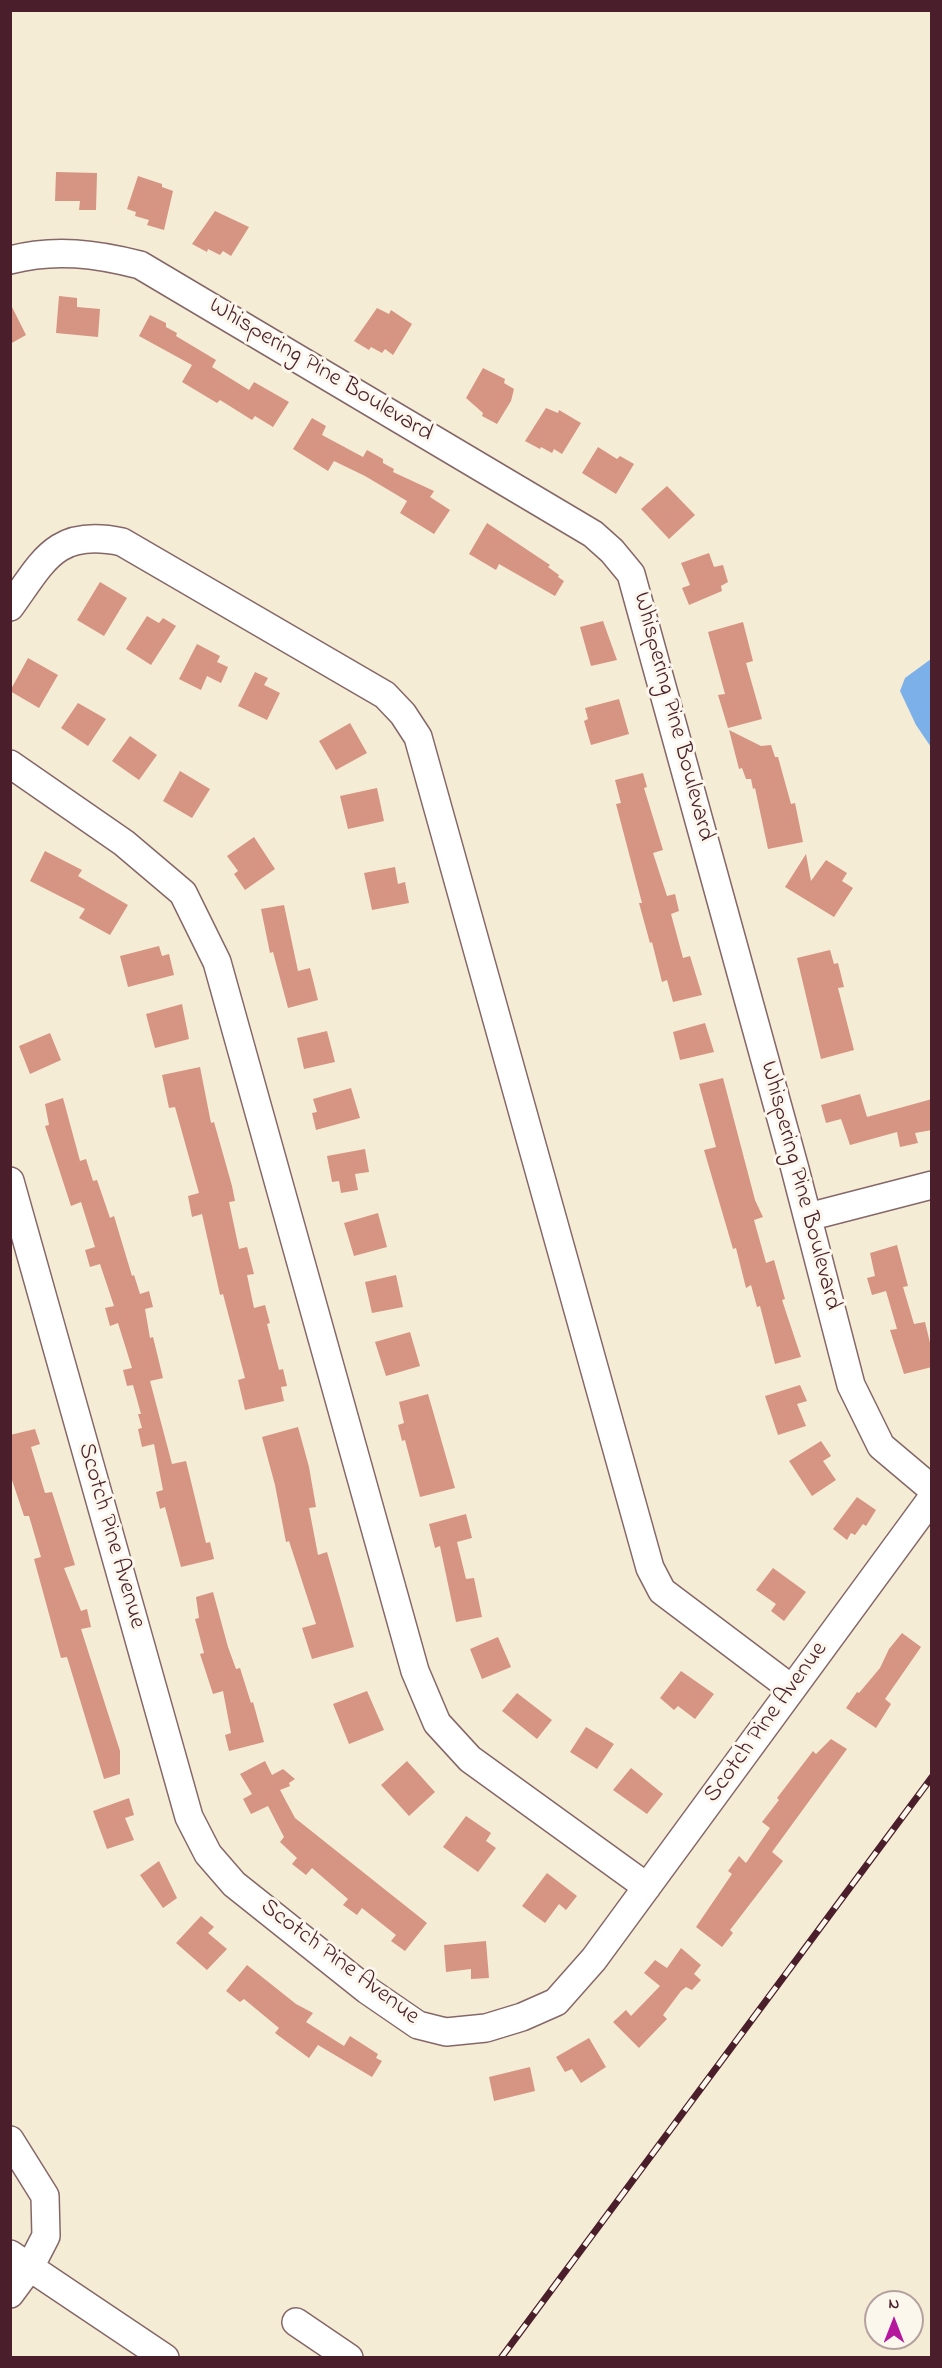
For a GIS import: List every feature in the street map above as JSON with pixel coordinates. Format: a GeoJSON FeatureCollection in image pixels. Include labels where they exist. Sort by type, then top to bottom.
{"type":"FeatureCollection","features":[{"type":"Feature","properties":{"kind":"street","name":"Whispering Pine Boulevard"},"geometry":{"type":"LineString","coordinates":[[10,260],[59,252],[102,256],[140,266],[593,534],[612,551],[635,584],[808,1217],[851,1385],[880,1446],[932,1489]]}},
{"type":"Feature","properties":{"kind":"street"},"geometry":{"type":"LineString","coordinates":[[10,607],[47,556],[68,542],[96,537],[122,542],[385,695],[403,714],[417,737],[650,1568],[662,1591],[792,1689]]}},
{"type":"Feature","properties":{"kind":"street"},"geometry":{"type":"LineString","coordinates":[[10,764],[124,843],[183,893],[218,962],[415,1671],[437,1723],[470,1759],[647,1887]]}},
{"type":"Feature","properties":{"kind":"street","name":"Scotch Pine Avenue"},"geometry":{"type":"LineString","coordinates":[[10,1181],[189,1817],[208,1854],[234,1884],[367,1990],[418,2025],[446,2032],[486,2028],[556,2002],[594,1959],[932,1498]]}},
{"type":"Feature","properties":{"kind":"street"},"geometry":{"type":"LineString","coordinates":[[808,1217],[932,1185]]}},
{"type":"Feature","properties":{"kind":"street"},"geometry":{"type":"LineString","coordinates":[[10,2139],[45,2196],[46,2236],[20,2260],[10,2294]]}},
{"type":"Feature","properties":{"kind":"street"},"geometry":{"type":"LineString","coordinates":[[20,2260],[165,2358]]}},
{"type":"Feature","properties":{"kind":"street"},"geometry":{"type":"LineString","coordinates":[[296,2322],[332,2353]]}},
{"type":"Feature","properties":{"kind":"water"},"geometry":{"type":"Polygon","coordinates":[[[931,659],[931,747],[916,725],[900,691],[905,678],[931,659]]]}},
{"type":"Feature","properties":{"kind":"building"},"geometry":{"type":"Polygon","coordinates":[[[56,172],[97,173],[96,210],[79,210],[80,201],[55,201],[56,172]]]}},
{"type":"Feature","properties":{"kind":"building"},"geometry":{"type":"Polygon","coordinates":[[[138,176],[162,184],[162,187],[173,191],[164,230],[147,225],[149,220],[135,216],[136,212],[127,209],[138,176]]]}},
{"type":"Feature","properties":{"kind":"building"},"geometry":{"type":"Polygon","coordinates":[[[215,211],[249,227],[231,256],[223,251],[220,255],[208,249],[207,252],[192,244],[215,211]]]}},
{"type":"Feature","properties":{"kind":"building"},"geometry":{"type":"Polygon","coordinates":[[[59,296],[77,298],[77,307],[100,309],[98,337],[56,333],[59,296]]]}},
{"type":"Feature","properties":{"kind":"building"},"geometry":{"type":"Polygon","coordinates":[[[10,303],[26,335],[10,344],[10,303]]]}},
{"type":"Feature","properties":{"kind":"building"},"geometry":{"type":"Polygon","coordinates":[[[377,308],[389,314],[391,310],[412,324],[393,355],[385,349],[382,353],[371,347],[369,350],[354,341],[377,308]]]}},
{"type":"Feature","properties":{"kind":"building"},"geometry":{"type":"Polygon","coordinates":[[[150,315],[166,323],[166,327],[177,333],[176,336],[216,360],[212,367],[249,390],[254,382],[289,402],[273,427],[255,416],[252,420],[220,400],[217,403],[182,382],[192,365],[139,336],[150,315]]]}},
{"type":"Feature","properties":{"kind":"building"},"geometry":{"type":"Polygon","coordinates":[[[483,368],[505,379],[504,383],[514,389],[511,401],[497,424],[482,416],[483,413],[466,398],[483,368]]]}},
{"type":"Feature","properties":{"kind":"building"},"geometry":{"type":"Polygon","coordinates":[[[546,408],[558,413],[559,410],[581,423],[562,454],[554,449],[552,453],[541,447],[540,449],[525,441],[546,408]]]}},
{"type":"Feature","properties":{"kind":"building"},"geometry":{"type":"Polygon","coordinates":[[[312,418],[326,426],[322,435],[363,457],[367,450],[383,459],[383,463],[394,469],[393,472],[434,491],[430,497],[450,510],[434,534],[400,513],[407,501],[334,461],[328,471],[293,449],[312,418]]]}},
{"type":"Feature","properties":{"kind":"building"},"geometry":{"type":"Polygon","coordinates":[[[598,447],[617,459],[620,456],[634,464],[616,494],[582,473],[598,447]]]}},
{"type":"Feature","properties":{"kind":"building"},"geometry":{"type":"Polygon","coordinates":[[[667,486],[695,515],[669,539],[641,509],[667,486]]]}},
{"type":"Feature","properties":{"kind":"building"},"geometry":{"type":"Polygon","coordinates":[[[487,523],[550,565],[548,567],[564,581],[555,596],[499,564],[496,570],[469,554],[487,523]]]}},
{"type":"Feature","properties":{"kind":"building"},"geometry":{"type":"Polygon","coordinates":[[[709,553],[714,567],[723,565],[728,582],[721,586],[722,591],[689,605],[682,588],[690,585],[681,563],[709,553]]]}},
{"type":"Feature","properties":{"kind":"building"},"geometry":{"type":"Polygon","coordinates":[[[100,582],[127,598],[104,636],[77,620],[100,582]]]}},
{"type":"Feature","properties":{"kind":"building"},"geometry":{"type":"Polygon","coordinates":[[[147,616],[159,623],[163,618],[176,626],[151,665],[126,649],[147,616]]]}},
{"type":"Feature","properties":{"kind":"building"},"geometry":{"type":"Polygon","coordinates":[[[603,621],[617,660],[591,666],[580,627],[603,621]]]}},
{"type":"Feature","properties":{"kind":"building"},"geometry":{"type":"Polygon","coordinates":[[[743,622],[753,661],[746,663],[762,719],[728,728],[718,695],[725,694],[708,632],[743,622]]]}},
{"type":"Feature","properties":{"kind":"building"},"geometry":{"type":"Polygon","coordinates":[[[197,644],[220,656],[217,662],[228,667],[221,683],[207,676],[201,690],[179,679],[197,644]]]}},
{"type":"Feature","properties":{"kind":"building"},"geometry":{"type":"Polygon","coordinates":[[[28,658],[58,675],[39,708],[10,691],[28,658]]]}},
{"type":"Feature","properties":{"kind":"building"},"geometry":{"type":"Polygon","coordinates":[[[255,672],[268,678],[264,685],[280,693],[267,720],[238,706],[255,672]]]}},
{"type":"Feature","properties":{"kind":"building"},"geometry":{"type":"Polygon","coordinates":[[[619,699],[629,734],[591,745],[584,721],[588,719],[585,708],[619,699]]]}},
{"type":"Feature","properties":{"kind":"building"},"geometry":{"type":"Polygon","coordinates":[[[78,703],[106,719],[88,746],[61,728],[78,703]]]}},
{"type":"Feature","properties":{"kind":"building"},"geometry":{"type":"Polygon","coordinates":[[[350,723],[367,753],[336,770],[319,741],[350,723]]]}},
{"type":"Feature","properties":{"kind":"building"},"geometry":{"type":"Polygon","coordinates":[[[729,730],[761,746],[771,745],[775,757],[778,757],[791,804],[795,803],[803,842],[768,849],[755,788],[753,789],[751,779],[746,779],[742,768],[739,769],[729,730]]]}},
{"type":"Feature","properties":{"kind":"building"},"geometry":{"type":"Polygon","coordinates":[[[130,736],[157,755],[139,780],[112,761],[130,736]]]}},
{"type":"Feature","properties":{"kind":"building"},"geometry":{"type":"Polygon","coordinates":[[[180,771],[210,789],[192,818],[163,801],[180,771]]]}},
{"type":"Feature","properties":{"kind":"building"},"geometry":{"type":"Polygon","coordinates":[[[643,773],[647,787],[644,788],[663,850],[653,853],[667,896],[675,894],[679,911],[671,914],[683,958],[690,956],[702,995],[673,1002],[667,980],[662,982],[652,942],[650,943],[616,804],[621,803],[615,780],[643,773]]]}},
{"type":"Feature","properties":{"kind":"building"},"geometry":{"type":"Polygon","coordinates":[[[377,788],[384,821],[348,829],[340,796],[377,788]]]}},
{"type":"Feature","properties":{"kind":"building"},"geometry":{"type":"Polygon","coordinates":[[[254,837],[275,869],[245,890],[234,874],[238,871],[227,856],[254,837]]]}},
{"type":"Feature","properties":{"kind":"building"},"geometry":{"type":"Polygon","coordinates":[[[45,851],[82,870],[78,876],[128,905],[110,935],[79,918],[85,909],[30,881],[45,851]]]}},
{"type":"Feature","properties":{"kind":"building"},"geometry":{"type":"Polygon","coordinates":[[[806,854],[811,881],[826,860],[847,873],[842,881],[853,888],[834,917],[785,887],[806,854]]]}},
{"type":"Feature","properties":{"kind":"building"},"geometry":{"type":"Polygon","coordinates":[[[395,867],[398,884],[405,882],[409,903],[372,910],[364,873],[395,867]]]}},
{"type":"Feature","properties":{"kind":"building"},"geometry":{"type":"Polygon","coordinates":[[[284,905],[298,971],[310,968],[318,1000],[288,1008],[273,952],[270,953],[261,909],[284,905]]]}},
{"type":"Feature","properties":{"kind":"building"},"geometry":{"type":"Polygon","coordinates":[[[159,946],[162,956],[169,954],[174,975],[128,987],[120,956],[159,946]]]}},
{"type":"Feature","properties":{"kind":"building"},"geometry":{"type":"Polygon","coordinates":[[[830,950],[834,964],[838,963],[844,987],[838,988],[854,1050],[821,1059],[797,958],[830,950]]]}},
{"type":"Feature","properties":{"kind":"building"},"geometry":{"type":"Polygon","coordinates":[[[182,1004],[189,1039],[155,1048],[146,1014],[182,1004]]]}},
{"type":"Feature","properties":{"kind":"building"},"geometry":{"type":"Polygon","coordinates":[[[705,1023],[714,1052],[680,1060],[673,1032],[705,1023]]]}},
{"type":"Feature","properties":{"kind":"building"},"geometry":{"type":"Polygon","coordinates":[[[327,1031],[335,1062],[304,1069],[297,1038],[327,1031]]]}},
{"type":"Feature","properties":{"kind":"building"},"geometry":{"type":"Polygon","coordinates":[[[50,1033],[61,1060],[30,1074],[19,1046],[50,1033]]]}},
{"type":"Feature","properties":{"kind":"building"},"geometry":{"type":"Polygon","coordinates":[[[200,1067],[211,1123],[214,1122],[232,1186],[235,1201],[229,1202],[239,1249],[247,1247],[254,1274],[247,1275],[254,1308],[265,1305],[270,1323],[267,1324],[279,1370],[283,1369],[287,1386],[281,1387],[284,1401],[245,1410],[238,1380],[245,1378],[223,1294],[220,1295],[202,1214],[192,1217],[188,1196],[199,1193],[175,1107],[169,1108],[162,1075],[200,1067]]]}},
{"type":"Feature","properties":{"kind":"building"},"geometry":{"type":"Polygon","coordinates":[[[723,1078],[755,1200],[763,1217],[754,1220],[766,1263],[774,1260],[785,1299],[782,1300],[801,1357],[775,1364],[760,1306],[757,1307],[751,1285],[746,1288],[736,1248],[733,1249],[704,1150],[716,1147],[699,1084],[723,1078]]]}},
{"type":"Feature","properties":{"kind":"building"},"geometry":{"type":"Polygon","coordinates":[[[351,1088],[360,1118],[316,1130],[312,1113],[317,1112],[313,1099],[351,1088]]]}},
{"type":"Feature","properties":{"kind":"building"},"geometry":{"type":"Polygon","coordinates":[[[860,1094],[867,1117],[932,1099],[932,1130],[915,1133],[918,1143],[900,1147],[897,1132],[850,1145],[841,1119],[826,1123],[821,1105],[860,1094]]]}},
{"type":"Feature","properties":{"kind":"building"},"geometry":{"type":"Polygon","coordinates":[[[63,1098],[80,1161],[86,1159],[93,1181],[97,1180],[110,1218],[114,1216],[132,1276],[134,1275],[140,1294],[149,1291],[153,1307],[145,1309],[150,1338],[153,1337],[163,1378],[150,1381],[172,1464],[186,1461],[206,1543],[210,1542],[214,1559],[181,1567],[165,1507],[160,1509],[156,1492],[163,1490],[154,1444],[142,1447],[138,1429],[142,1428],[138,1414],[141,1414],[133,1385],[127,1386],[123,1370],[132,1368],[118,1323],[110,1326],[105,1308],[114,1306],[100,1264],[90,1267],[85,1250],[95,1247],[81,1202],[71,1206],[45,1126],[49,1125],[45,1104],[63,1098]]]}},
{"type":"Feature","properties":{"kind":"building"},"geometry":{"type":"Polygon","coordinates":[[[365,1149],[369,1172],[355,1174],[358,1190],[341,1193],[339,1181],[332,1182],[327,1156],[365,1149]]]}},
{"type":"Feature","properties":{"kind":"building"},"geometry":{"type":"Polygon","coordinates":[[[378,1213],[387,1247],[354,1256],[344,1223],[378,1213]]]}},
{"type":"Feature","properties":{"kind":"building"},"geometry":{"type":"Polygon","coordinates":[[[897,1245],[908,1286],[903,1287],[914,1324],[925,1322],[932,1351],[932,1367],[904,1374],[890,1330],[897,1329],[886,1291],[872,1295],[867,1278],[875,1276],[870,1253],[897,1245]]]}},
{"type":"Feature","properties":{"kind":"building"},"geometry":{"type":"Polygon","coordinates":[[[396,1275],[403,1307],[372,1313],[365,1282],[396,1275]]]}},
{"type":"Feature","properties":{"kind":"building"},"geometry":{"type":"Polygon","coordinates":[[[410,1332],[420,1366],[386,1376],[375,1342],[410,1332]]]}},
{"type":"Feature","properties":{"kind":"building"},"geometry":{"type":"Polygon","coordinates":[[[800,1385],[807,1401],[797,1404],[806,1426],[778,1435],[765,1396],[800,1385]]]}},
{"type":"Feature","properties":{"kind":"building"},"geometry":{"type":"Polygon","coordinates":[[[428,1394],[455,1488],[420,1497],[405,1440],[402,1441],[398,1425],[404,1423],[399,1402],[428,1394]]]}},
{"type":"Feature","properties":{"kind":"building"},"geometry":{"type":"Polygon","coordinates":[[[298,1427],[309,1467],[316,1507],[309,1508],[318,1555],[327,1552],[354,1647],[312,1659],[302,1628],[316,1624],[289,1541],[286,1542],[275,1485],[262,1437],[298,1427]]]}},
{"type":"Feature","properties":{"kind":"building"},"geometry":{"type":"Polygon","coordinates":[[[35,1429],[40,1444],[31,1447],[45,1493],[52,1492],[75,1565],[64,1568],[81,1611],[87,1609],[91,1627],[81,1629],[120,1751],[120,1774],[104,1779],[67,1657],[61,1658],[34,1559],[41,1557],[29,1516],[24,1516],[10,1474],[10,1435],[35,1429]]]}},
{"type":"Feature","properties":{"kind":"building"},"geometry":{"type":"Polygon","coordinates":[[[821,1441],[831,1456],[823,1461],[836,1480],[812,1496],[789,1461],[821,1441]]]}},
{"type":"Feature","properties":{"kind":"building"},"geometry":{"type":"Polygon","coordinates":[[[857,1497],[876,1510],[866,1526],[863,1524],[855,1535],[851,1533],[847,1540],[833,1529],[857,1497]]]}},
{"type":"Feature","properties":{"kind":"building"},"geometry":{"type":"Polygon","coordinates":[[[466,1514],[472,1538],[457,1542],[466,1579],[474,1578],[482,1617],[456,1622],[440,1546],[435,1548],[429,1524],[466,1514]]]}},
{"type":"Feature","properties":{"kind":"building"},"geometry":{"type":"Polygon","coordinates":[[[773,1568],[806,1592],[784,1621],[771,1611],[776,1604],[756,1590],[773,1568]]]}},
{"type":"Feature","properties":{"kind":"building"},"geometry":{"type":"Polygon","coordinates":[[[213,1592],[228,1647],[236,1669],[240,1668],[251,1703],[253,1702],[264,1742],[229,1751],[225,1735],[231,1733],[223,1691],[213,1694],[200,1654],[204,1653],[195,1619],[199,1618],[196,1597],[213,1592]]]}},
{"type":"Feature","properties":{"kind":"building"},"geometry":{"type":"Polygon","coordinates":[[[902,1633],[921,1647],[885,1699],[891,1704],[876,1728],[846,1708],[857,1692],[859,1693],[880,1668],[889,1649],[902,1633]]]}},
{"type":"Feature","properties":{"kind":"building"},"geometry":{"type":"Polygon","coordinates":[[[498,1637],[511,1667],[482,1679],[470,1649],[498,1637]]]}},
{"type":"Feature","properties":{"kind":"building"},"geometry":{"type":"Polygon","coordinates":[[[681,1671],[714,1694],[695,1719],[678,1706],[674,1710],[660,1698],[681,1671]]]}},
{"type":"Feature","properties":{"kind":"building"},"geometry":{"type":"Polygon","coordinates":[[[367,1691],[384,1730],[349,1744],[333,1704],[367,1691]]]}},
{"type":"Feature","properties":{"kind":"building"},"geometry":{"type":"Polygon","coordinates":[[[517,1693],[552,1720],[537,1739],[502,1711],[517,1693]]]}},
{"type":"Feature","properties":{"kind":"building"},"geometry":{"type":"Polygon","coordinates":[[[586,1727],[614,1744],[597,1769],[570,1752],[586,1727]]]}},
{"type":"Feature","properties":{"kind":"building"},"geometry":{"type":"Polygon","coordinates":[[[831,1739],[847,1749],[772,1852],[783,1861],[730,1930],[733,1933],[722,1947],[696,1927],[732,1874],[728,1871],[739,1856],[746,1863],[770,1828],[762,1822],[779,1800],[777,1798],[813,1751],[816,1754],[831,1739]]]}},
{"type":"Feature","properties":{"kind":"building"},"geometry":{"type":"Polygon","coordinates":[[[265,1761],[272,1775],[283,1769],[295,1779],[289,1783],[290,1786],[280,1790],[295,1818],[427,1923],[405,1951],[391,1941],[396,1935],[362,1908],[357,1915],[343,1905],[348,1899],[312,1868],[306,1875],[292,1864],[297,1858],[280,1842],[284,1837],[268,1806],[251,1814],[243,1799],[252,1794],[240,1774],[265,1761]]]}},
{"type":"Feature","properties":{"kind":"building"},"geometry":{"type":"Polygon","coordinates":[[[407,1761],[435,1792],[409,1816],[381,1785],[407,1761]]]}},
{"type":"Feature","properties":{"kind":"building"},"geometry":{"type":"Polygon","coordinates":[[[631,1768],[663,1794],[647,1814],[613,1790],[631,1768]]]}},
{"type":"Feature","properties":{"kind":"building"},"geometry":{"type":"Polygon","coordinates":[[[129,1798],[134,1815],[125,1818],[134,1840],[107,1849],[93,1811],[129,1798]]]}},
{"type":"Feature","properties":{"kind":"building"},"geometry":{"type":"Polygon","coordinates":[[[466,1816],[491,1833],[486,1841],[496,1848],[478,1872],[443,1847],[466,1816]]]}},
{"type":"Feature","properties":{"kind":"building"},"geometry":{"type":"Polygon","coordinates":[[[159,1861],[177,1898],[163,1908],[140,1875],[159,1861]]]}},
{"type":"Feature","properties":{"kind":"building"},"geometry":{"type":"Polygon","coordinates":[[[547,1873],[577,1896],[566,1910],[559,1904],[545,1923],[522,1906],[547,1873]]]}},
{"type":"Feature","properties":{"kind":"building"},"geometry":{"type":"Polygon","coordinates":[[[201,1916],[214,1927],[208,1933],[227,1949],[207,1970],[176,1943],[201,1916]]]}},
{"type":"Feature","properties":{"kind":"building"},"geometry":{"type":"Polygon","coordinates":[[[486,1941],[489,1978],[471,1979],[471,1969],[446,1972],[444,1945],[486,1941]]]}},
{"type":"Feature","properties":{"kind":"building"},"geometry":{"type":"Polygon","coordinates":[[[681,1948],[701,1965],[694,1974],[701,1980],[692,1990],[686,1987],[681,1991],[663,2015],[667,2019],[639,2048],[613,2022],[626,2010],[631,2016],[660,1986],[644,1973],[655,1960],[667,1968],[681,1948]]]}},
{"type":"Feature","properties":{"kind":"building"},"geometry":{"type":"Polygon","coordinates":[[[247,1965],[296,2004],[313,2013],[306,2022],[344,2046],[350,2036],[378,2054],[376,2058],[382,2061],[372,2077],[318,2045],[309,2058],[275,2033],[279,2028],[244,1999],[240,2002],[226,1991],[247,1965]]]}},
{"type":"Feature","properties":{"kind":"building"},"geometry":{"type":"Polygon","coordinates":[[[589,2038],[606,2067],[581,2083],[572,2069],[565,2072],[556,2057],[589,2038]]]}},
{"type":"Feature","properties":{"kind":"building"},"geometry":{"type":"Polygon","coordinates":[[[530,2067],[535,2091],[494,2101],[489,2077],[530,2067]]]}},
{"type":"Feature","properties":{"kind":"railway"},"geometry":{"type":"LineString","coordinates":[[501,2358],[932,1777]]}}]}
